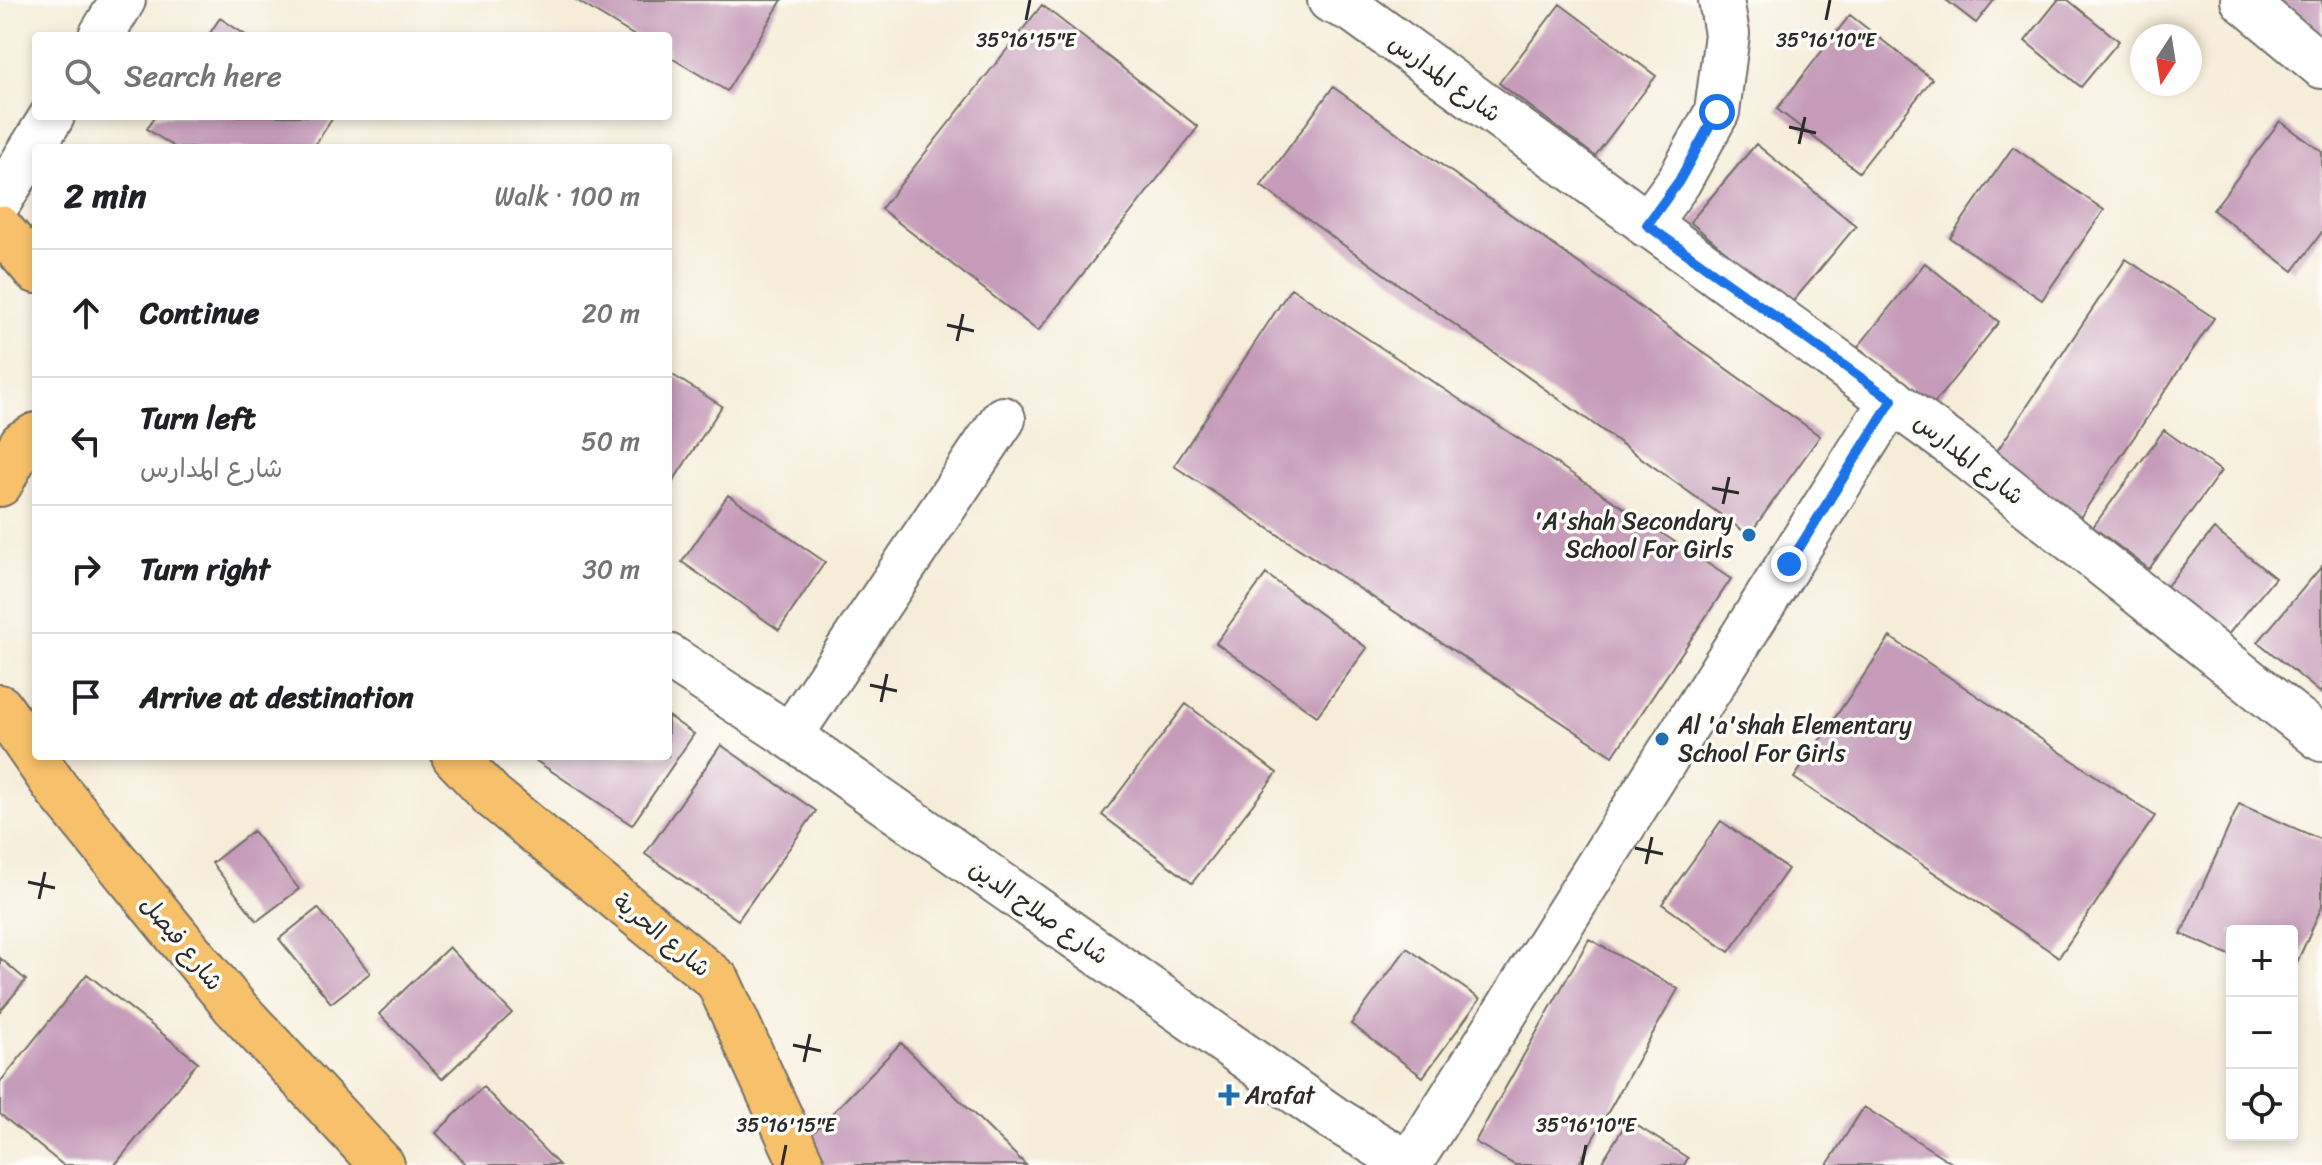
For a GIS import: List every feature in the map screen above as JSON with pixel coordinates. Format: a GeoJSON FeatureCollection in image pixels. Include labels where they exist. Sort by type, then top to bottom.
{"type":"FeatureCollection","features":[{"type":"Feature","properties":{"kind":"main road"},"geometry":{"type":"LineString","coordinates":[[0,225],[32,266]]}},
{"type":"Feature","properties":{"kind":"main road"},"geometry":{"type":"LineString","coordinates":[[0,484],[23,439]]}},
{"type":"Feature","properties":{"kind":"main road","name":"شارع فيصل"},"geometry":{"type":"LineString","coordinates":[[0,707],[32,753]]}},
{"type":"Feature","properties":{"kind":"main road","name":"شارع فيصل"},"geometry":{"type":"LineString","coordinates":[[37,760],[57,789],[235,1007],[382,1165]]}},
{"type":"Feature","properties":{"kind":"main road","name":"شارع الحرية"},"geometry":{"type":"LineString","coordinates":[[458,760],[492,796],[718,981],[802,1165]]}},
{"type":"Feature","properties":{"kind":"street"},"geometry":{"type":"LineString","coordinates":[[103,32],[123,0]]}},
{"type":"Feature","properties":{"kind":"street"},"geometry":{"type":"LineString","coordinates":[[1647,225],[1679,181],[1717,112],[1727,34],[1721,0]]}},
{"type":"Feature","properties":{"kind":"street"},"geometry":{"type":"LineString","coordinates":[[2243,0],[2322,66]]}},
{"type":"Feature","properties":{"kind":"street","name":"شارع المدارس"},"geometry":{"type":"LineString","coordinates":[[1349,3],[1647,225],[1954,446],[2322,739]]}},
{"type":"Feature","properties":{"kind":"street"},"geometry":{"type":"LineString","coordinates":[[35,144],[50,120]]}},
{"type":"Feature","properties":{"kind":"street"},"geometry":{"type":"LineString","coordinates":[[0,200],[32,148]]}},
{"type":"Feature","properties":{"kind":"street"},"geometry":{"type":"LineString","coordinates":[[0,225],[32,244]]}},
{"type":"Feature","properties":{"kind":"street"},"geometry":{"type":"LineString","coordinates":[[1410,1165],[1892,400]]}},
{"type":"Feature","properties":{"kind":"street"},"geometry":{"type":"LineString","coordinates":[[790,736],[1003,419]]}},
{"type":"Feature","properties":{"kind":"street","name":"شارع صلاح الدين"},"geometry":{"type":"LineString","coordinates":[[672,659],[790,736],[1333,1118],[1410,1165]]}},
{"type":"Feature","properties":{"kind":"building"},"geometry":{"type":"Polygon","coordinates":[[[576,0],[782,0],[727,91],[672,58],[672,32],[628,32],[576,0]]]}},
{"type":"Feature","properties":{"kind":"building"},"geometry":{"type":"Polygon","coordinates":[[[1946,0],[1994,0],[1976,23],[1946,0]]]}},
{"type":"Feature","properties":{"kind":"building"},"geometry":{"type":"Polygon","coordinates":[[[2058,0],[2068,0],[2119,41],[2081,87],[2025,41],[2058,0]]]}},
{"type":"Feature","properties":{"kind":"building"},"geometry":{"type":"Polygon","coordinates":[[[2268,0],[2322,0],[2322,32],[2316,39],[2268,0]]]}},
{"type":"Feature","properties":{"kind":"building"},"geometry":{"type":"Polygon","coordinates":[[[1560,4],[1656,76],[1595,156],[1499,83],[1560,4]]]}},
{"type":"Feature","properties":{"kind":"building"},"geometry":{"type":"Polygon","coordinates":[[[1042,5],[1198,127],[1038,331],[881,209],[1042,5]]]}},
{"type":"Feature","properties":{"kind":"building"},"geometry":{"type":"Polygon","coordinates":[[[1850,15],[1932,79],[1859,172],[1777,109],[1850,15]]]}},
{"type":"Feature","properties":{"kind":"building"},"geometry":{"type":"Polygon","coordinates":[[[220,18],[241,32],[211,32],[220,18]]]}},
{"type":"Feature","properties":{"kind":"building"},"geometry":{"type":"Polygon","coordinates":[[[1333,87],[1820,436],[1749,535],[1261,186],[1333,87]]]}},
{"type":"Feature","properties":{"kind":"building"},"geometry":{"type":"Polygon","coordinates":[[[153,120],[331,120],[316,144],[170,144],[147,129],[153,120]]]}},
{"type":"Feature","properties":{"kind":"building"},"geometry":{"type":"Polygon","coordinates":[[[2280,121],[2322,152],[2322,232],[2293,271],[2213,210],[2280,121]]]}},
{"type":"Feature","properties":{"kind":"building"},"geometry":{"type":"Polygon","coordinates":[[[1756,144],[1856,226],[1790,305],[1690,222],[1756,144]]]}},
{"type":"Feature","properties":{"kind":"building"},"geometry":{"type":"Polygon","coordinates":[[[2013,147],[2104,210],[2042,300],[1950,238],[2013,147]]]}},
{"type":"Feature","properties":{"kind":"building"},"geometry":{"type":"Polygon","coordinates":[[[2126,259],[2214,318],[2079,519],[1991,460],[2126,259]]]}},
{"type":"Feature","properties":{"kind":"building"},"geometry":{"type":"Polygon","coordinates":[[[1925,263],[1999,322],[1932,406],[1858,347],[1925,263]]]}},
{"type":"Feature","properties":{"kind":"building"},"geometry":{"type":"Polygon","coordinates":[[[1291,288],[1731,579],[1613,756],[1174,466],[1291,288]]]}},
{"type":"Feature","properties":{"kind":"building"},"geometry":{"type":"Polygon","coordinates":[[[672,375],[722,406],[672,483],[672,375]]]}},
{"type":"Feature","properties":{"kind":"building"},"geometry":{"type":"Polygon","coordinates":[[[2164,430],[2221,471],[2149,569],[2093,527],[2164,430]]]}},
{"type":"Feature","properties":{"kind":"building"},"geometry":{"type":"Polygon","coordinates":[[[728,495],[825,562],[779,630],[682,562],[728,495]]]}},
{"type":"Feature","properties":{"kind":"building"},"geometry":{"type":"Polygon","coordinates":[[[2214,529],[2275,578],[2226,637],[2166,587],[2214,529]]]}},
{"type":"Feature","properties":{"kind":"building"},"geometry":{"type":"Polygon","coordinates":[[[2322,566],[2322,694],[2258,642],[2322,566]]]}},
{"type":"Feature","properties":{"kind":"building"},"geometry":{"type":"Polygon","coordinates":[[[1266,574],[1367,648],[1317,716],[1216,643],[1266,574]]]}},
{"type":"Feature","properties":{"kind":"building"},"geometry":{"type":"Polygon","coordinates":[[[1890,637],[2155,816],[2059,957],[1794,778],[1890,637]]]}},
{"type":"Feature","properties":{"kind":"building"},"geometry":{"type":"Polygon","coordinates":[[[1186,704],[1277,773],[1192,883],[1102,815],[1186,704]]]}},
{"type":"Feature","properties":{"kind":"building"},"geometry":{"type":"Polygon","coordinates":[[[672,719],[694,734],[632,825],[535,760],[672,760],[672,719]]]}},
{"type":"Feature","properties":{"kind":"building"},"geometry":{"type":"Polygon","coordinates":[[[721,745],[816,811],[738,920],[645,854],[721,745]]]}},
{"type":"Feature","properties":{"kind":"building"},"geometry":{"type":"Polygon","coordinates":[[[2239,804],[2322,840],[2322,906],[2298,960],[2298,925],[2226,925],[2226,953],[2181,934],[2239,804]]]}},
{"type":"Feature","properties":{"kind":"building"},"geometry":{"type":"Polygon","coordinates":[[[1721,821],[1788,869],[1729,952],[1662,904],[1721,821]]]}},
{"type":"Feature","properties":{"kind":"building"},"geometry":{"type":"Polygon","coordinates":[[[253,831],[299,889],[257,921],[212,863],[253,831]]]}},
{"type":"Feature","properties":{"kind":"building"},"geometry":{"type":"Polygon","coordinates":[[[318,908],[370,973],[331,1003],[279,939],[318,908]]]}},
{"type":"Feature","properties":{"kind":"building"},"geometry":{"type":"Polygon","coordinates":[[[1589,939],[1678,989],[1578,1165],[1515,1165],[1475,1142],[1589,939]]]}},
{"type":"Feature","properties":{"kind":"building"},"geometry":{"type":"Polygon","coordinates":[[[449,947],[512,1013],[442,1079],[379,1014],[449,947]]]}},
{"type":"Feature","properties":{"kind":"building"},"geometry":{"type":"Polygon","coordinates":[[[1407,948],[1480,999],[1423,1077],[1351,1024],[1407,948]]]}},
{"type":"Feature","properties":{"kind":"building"},"geometry":{"type":"Polygon","coordinates":[[[0,958],[26,980],[0,1011],[0,958]]]}},
{"type":"Feature","properties":{"kind":"building"},"geometry":{"type":"Polygon","coordinates":[[[87,974],[198,1062],[115,1165],[63,1165],[0,1114],[0,1082],[87,974]]]}},
{"type":"Feature","properties":{"kind":"building"},"geometry":{"type":"Polygon","coordinates":[[[901,1043],[1026,1165],[819,1165],[800,1146],[901,1043]]]}},
{"type":"Feature","properties":{"kind":"building"},"geometry":{"type":"Polygon","coordinates":[[[483,1087],[559,1165],[467,1165],[436,1133],[483,1087]]]}},
{"type":"Feature","properties":{"kind":"building"},"geometry":{"type":"Polygon","coordinates":[[[1864,1107],[1955,1165],[1827,1165],[1864,1107]]]}},
{"type":"Feature","properties":{"kind":"building"},"geometry":{"type":"Polygon","coordinates":[[[1628,1120],[1688,1158],[1684,1165],[1600,1165],[1628,1120]]]}},
{"type":"Feature","properties":{"kind":"place","name":"'A'shah Secondary School For Girls"},"geometry":{"type":"Point","coordinates":[1749,535]}},
{"type":"Feature","properties":{"kind":"place","name":"Al 'a'shah Elementary School For Girls"},"geometry":{"type":"Point","coordinates":[1662,739]}},
{"type":"Feature","properties":{"kind":"place","name":"Arafat"},"geometry":{"type":"Point","coordinates":[1229,1095]}},
{"type":"Feature","properties":{"kind":"route"},"geometry":{"type":"LineString","coordinates":[[1717,112],[1679,181],[1647,225],[1892,400],[1789,564]]}}]}
